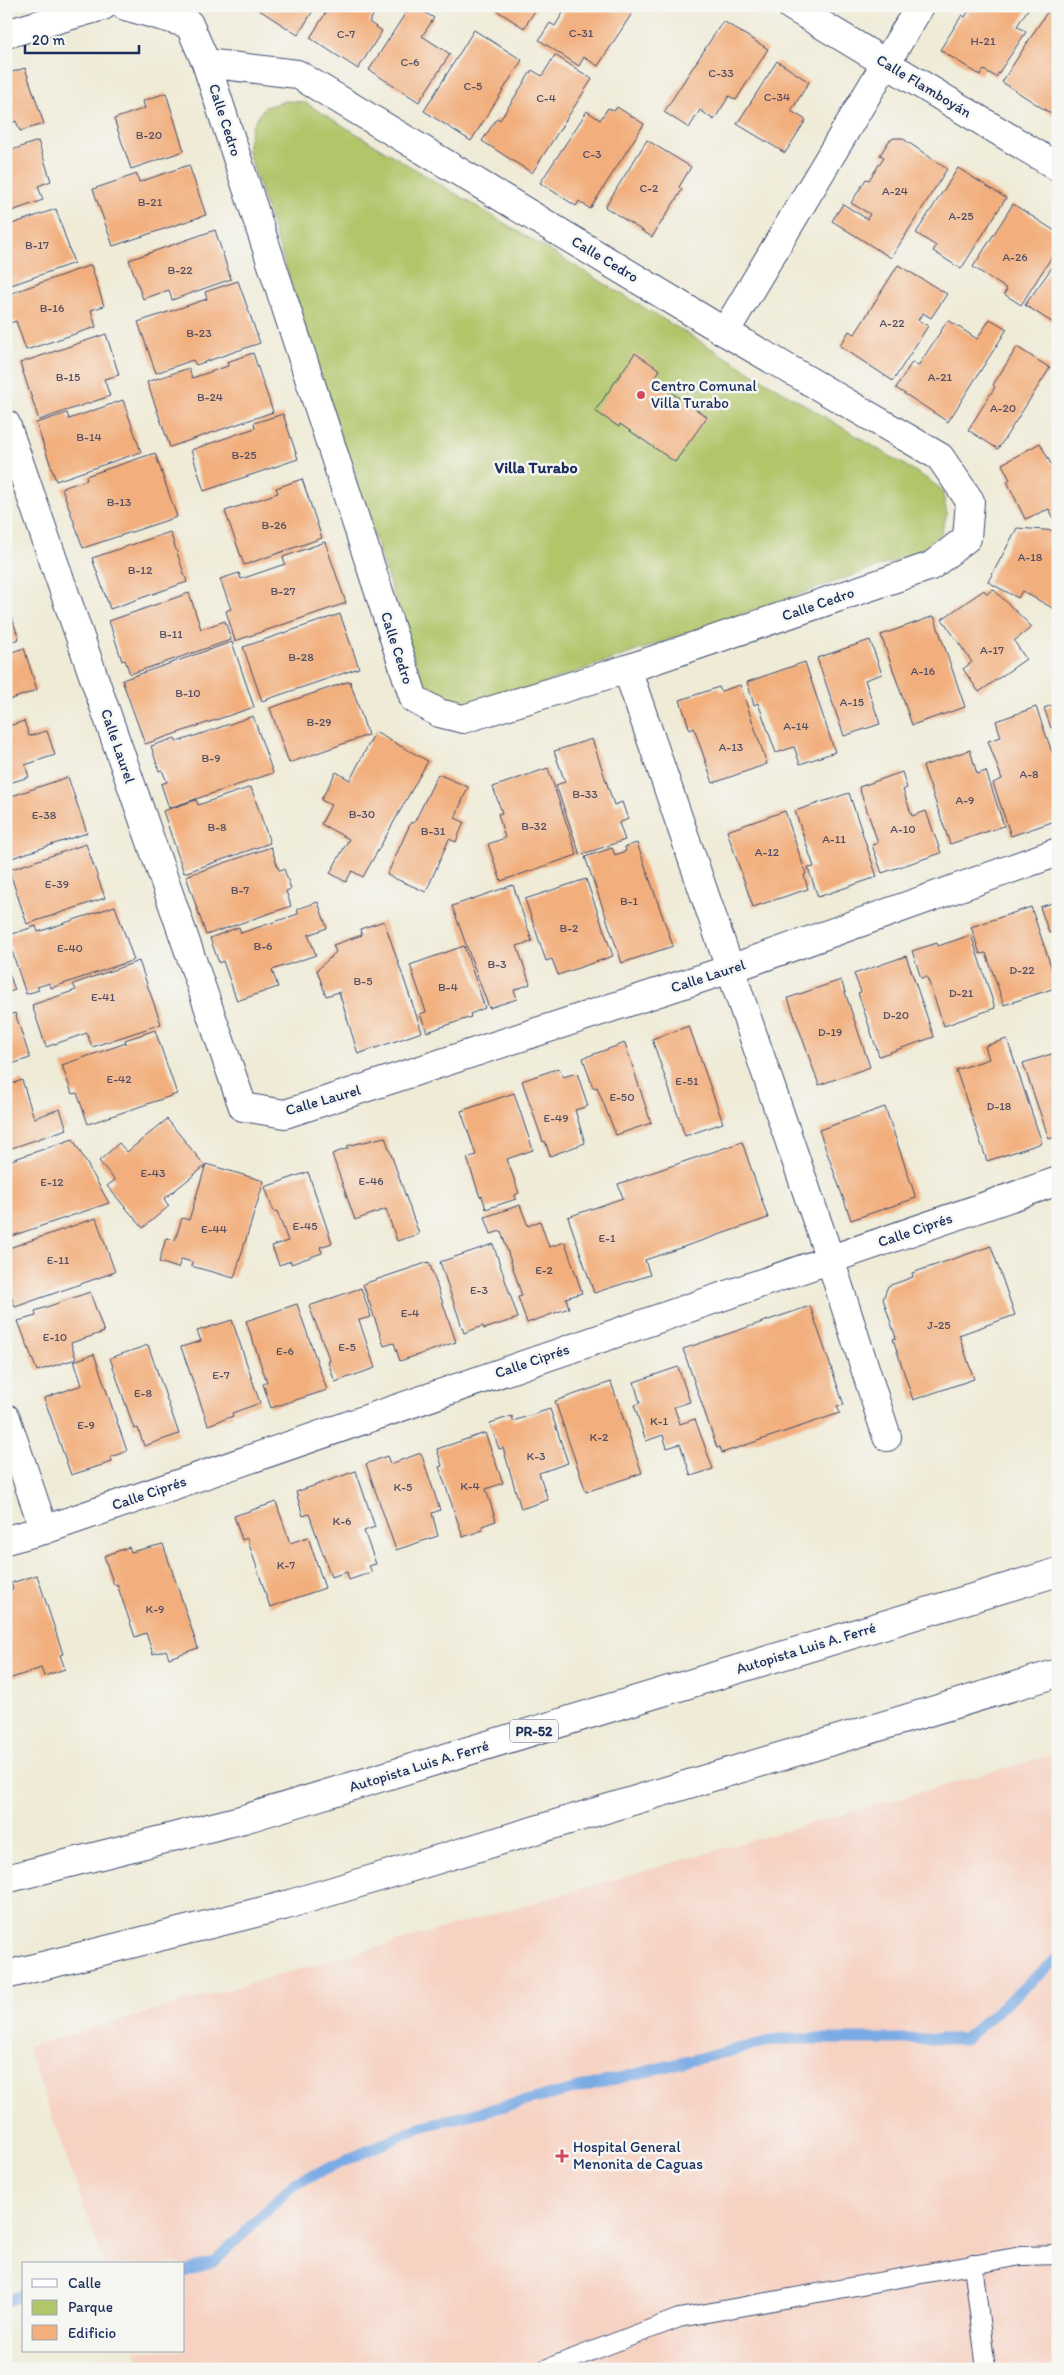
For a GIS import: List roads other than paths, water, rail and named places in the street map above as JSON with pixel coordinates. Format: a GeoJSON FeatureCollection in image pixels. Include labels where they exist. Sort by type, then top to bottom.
{"type":"FeatureCollection","features":[{"type":"Feature","properties":{"kind":"main road"},"geometry":{"type":"LineString","coordinates":[[6,34],[103,6]]}},
{"type":"Feature","properties":{"kind":"main road","name":"Calle Cedro"},"geometry":{"type":"LineString","coordinates":[[125,6],[189,24],[206,63],[414,699],[439,713],[463,718],[626,669],[931,566],[967,538],[970,500],[940,457],[725,332],[297,74],[206,63]]}},
{"type":"Feature","properties":{"kind":"main road","name":"Calle Flamboyán"},"geometry":{"type":"LineString","coordinates":[[791,6],[1058,166]]}},
{"type":"Feature","properties":{"kind":"main road"},"geometry":{"type":"LineString","coordinates":[[725,332],[920,6]]}},
{"type":"Feature","properties":{"kind":"main road","name":"Calle Laurel"},"geometry":{"type":"LineString","coordinates":[[6,424],[242,1107],[284,1114],[730,969],[1058,852]]}},
{"type":"Feature","properties":{"kind":"main road"},"geometry":{"type":"LineString","coordinates":[[626,669],[830,1259],[887,1438]]}},
{"type":"Feature","properties":{"kind":"main road","name":"Calle Ciprés"},"geometry":{"type":"LineString","coordinates":[[6,1540],[44,1530],[1058,1181]]}},
{"type":"Feature","properties":{"kind":"main road"},"geometry":{"type":"LineString","coordinates":[[6,1418],[44,1530]]}},
{"type":"Feature","properties":{"kind":"main road","name":"Autopista Luis A. Ferré"},"geometry":{"type":"LineString","coordinates":[[6,1879],[244,1820],[1058,1572]]}},
{"type":"Feature","properties":{"kind":"main road"},"geometry":{"type":"LineString","coordinates":[[6,1975],[283,1906],[1058,1673]]}},
{"type":"Feature","properties":{"kind":"lane"},"geometry":{"type":"LineString","coordinates":[[545,2369],[679,2318],[1021,2256],[1058,2255]]}},
{"type":"Feature","properties":{"kind":"lane"},"geometry":{"type":"LineString","coordinates":[[973,2264],[986,2369]]}},
{"type":"Feature","properties":{"kind":"waterway"},"geometry":{"type":"LineString","coordinates":[[185,2272],[215,2261],[295,2183],[423,2126],[778,2039],[965,2039],[1058,1958]]}},
{"type":"Feature","properties":{"kind":"waterway"},"geometry":{"type":"LineString","coordinates":[[6,2302],[22,2295]]}},
{"type":"Feature","properties":{"kind":"place","name":"Centro Comunal Villa Turabo"},"geometry":{"type":"Point","coordinates":[641,395]}},
{"type":"Feature","properties":{"kind":"place","name":"Hospital General Menonita de Caguas"},"geometry":{"type":"Point","coordinates":[562,2156]}},
{"type":"Feature","properties":{"kind":"district","name":"Villa Turabo"},"geometry":{"type":"Point","coordinates":[536,467]}}]}
